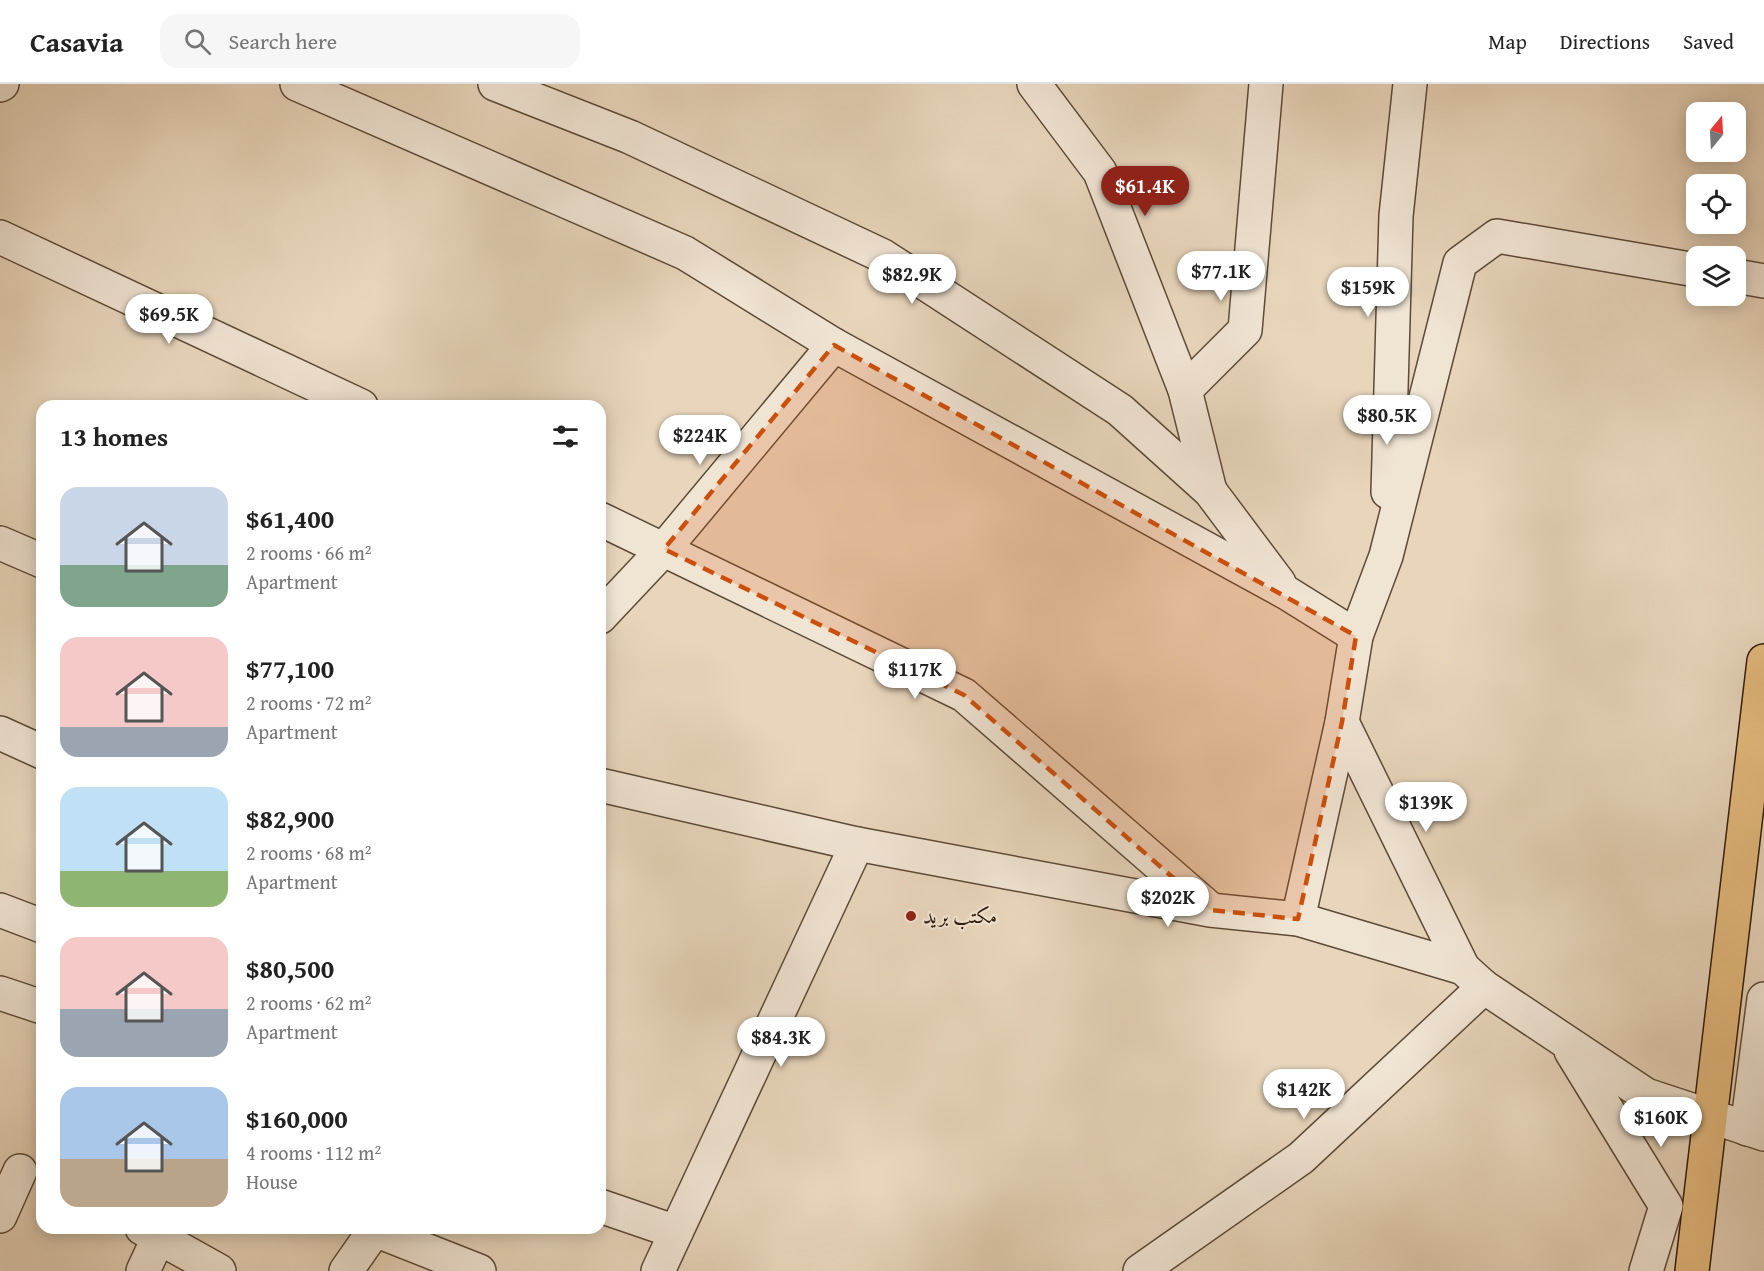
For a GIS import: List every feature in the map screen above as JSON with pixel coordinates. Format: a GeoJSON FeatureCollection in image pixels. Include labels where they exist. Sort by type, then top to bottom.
{"type":"FeatureCollection","features":[{"type":"Feature","properties":{"kind":"main road"},"geometry":{"type":"LineString","coordinates":[[1692,1271],[1764,660]]}},
{"type":"Feature","properties":{"kind":"street"},"geometry":{"type":"LineString","coordinates":[[495,84],[630,137],[883,256],[1120,410],[1209,491],[1287,593]]}},
{"type":"Feature","properties":{"kind":"street"},"geometry":{"type":"LineString","coordinates":[[1185,390],[1245,330],[1266,84]]}},
{"type":"Feature","properties":{"kind":"street"},"geometry":{"type":"LineString","coordinates":[[1386,556],[1396,216],[1410,84]]}},
{"type":"Feature","properties":{"kind":"street"},"geometry":{"type":"LineString","coordinates":[[311,86],[686,253],[834,345],[1287,593],[1356,636]]}},
{"type":"Feature","properties":{"kind":"street"},"geometry":{"type":"LineString","coordinates":[[1031,88],[1100,172],[1185,390],[1209,491]]}},
{"type":"Feature","properties":{"kind":"street"},"geometry":{"type":"LineString","coordinates":[[1298,919],[1342,722],[1356,636],[1386,556],[1460,263],[1497,236],[1686,268]]}},
{"type":"Feature","properties":{"kind":"street"},"geometry":{"type":"LineString","coordinates":[[0,237],[347,400]]}},
{"type":"Feature","properties":{"kind":"street"},"geometry":{"type":"LineString","coordinates":[[1746,278],[1764,281]]}},
{"type":"Feature","properties":{"kind":"street"},"geometry":{"type":"LineString","coordinates":[[606,611],[664,549],[834,345]]}},
{"type":"Feature","properties":{"kind":"street"},"geometry":{"type":"LineString","coordinates":[[606,522],[964,695],[1210,910]]}},
{"type":"Feature","properties":{"kind":"street"},"geometry":{"type":"LineString","coordinates":[[0,543],[36,558]]}},
{"type":"Feature","properties":{"kind":"street"},"geometry":{"type":"LineString","coordinates":[[1342,722],[1473,977]]}},
{"type":"Feature","properties":{"kind":"street"},"geometry":{"type":"LineString","coordinates":[[0,733],[36,749]]}},
{"type":"Feature","properties":{"kind":"street"},"geometry":{"type":"LineString","coordinates":[[606,786],[857,844],[1210,910],[1298,919],[1473,977],[1646,1095],[1756,1131],[1764,999]]}},
{"type":"Feature","properties":{"kind":"street"},"geometry":{"type":"LineString","coordinates":[[658,1271],[857,844]]}},
{"type":"Feature","properties":{"kind":"street"},"geometry":{"type":"LineString","coordinates":[[0,910],[36,924]]}},
{"type":"Feature","properties":{"kind":"street"},"geometry":{"type":"LineString","coordinates":[[1140,1271],[1301,1158],[1473,977]]}},
{"type":"Feature","properties":{"kind":"street"},"geometry":{"type":"LineString","coordinates":[[0,993],[36,1005]]}},
{"type":"Feature","properties":{"kind":"street"},"geometry":{"type":"LineString","coordinates":[[1565,1041],[1666,1206],[1646,1271]]}},
{"type":"Feature","properties":{"kind":"street"},"geometry":{"type":"LineString","coordinates":[[0,1216],[21,1171]]}},
{"type":"Feature","properties":{"kind":"street"},"geometry":{"type":"LineString","coordinates":[[606,1208],[676,1232]]}},
{"type":"Feature","properties":{"kind":"street"},"geometry":{"type":"LineString","coordinates":[[143,1271],[154,1234]]}},
{"type":"Feature","properties":{"kind":"street"},"geometry":{"type":"LineString","coordinates":[[160,1234],[219,1271]]}},
{"type":"Feature","properties":{"kind":"street"},"geometry":{"type":"LineString","coordinates":[[346,1271],[372,1234]]}},
{"type":"Feature","properties":{"kind":"street"},"geometry":{"type":"LineString","coordinates":[[388,1234],[479,1271]]}},
{"type":"Feature","properties":{"kind":"highlighted area"},"geometry":{"type":"Polygon","coordinates":[[[834,345],[1356,636],[1342,722],[1298,919],[1210,910],[964,695],[664,549],[834,345]]]}},
{"type":"Feature","properties":{"kind":"place","name":"مكتب بريد"},"geometry":{"type":"Point","coordinates":[911,916]}}]}
